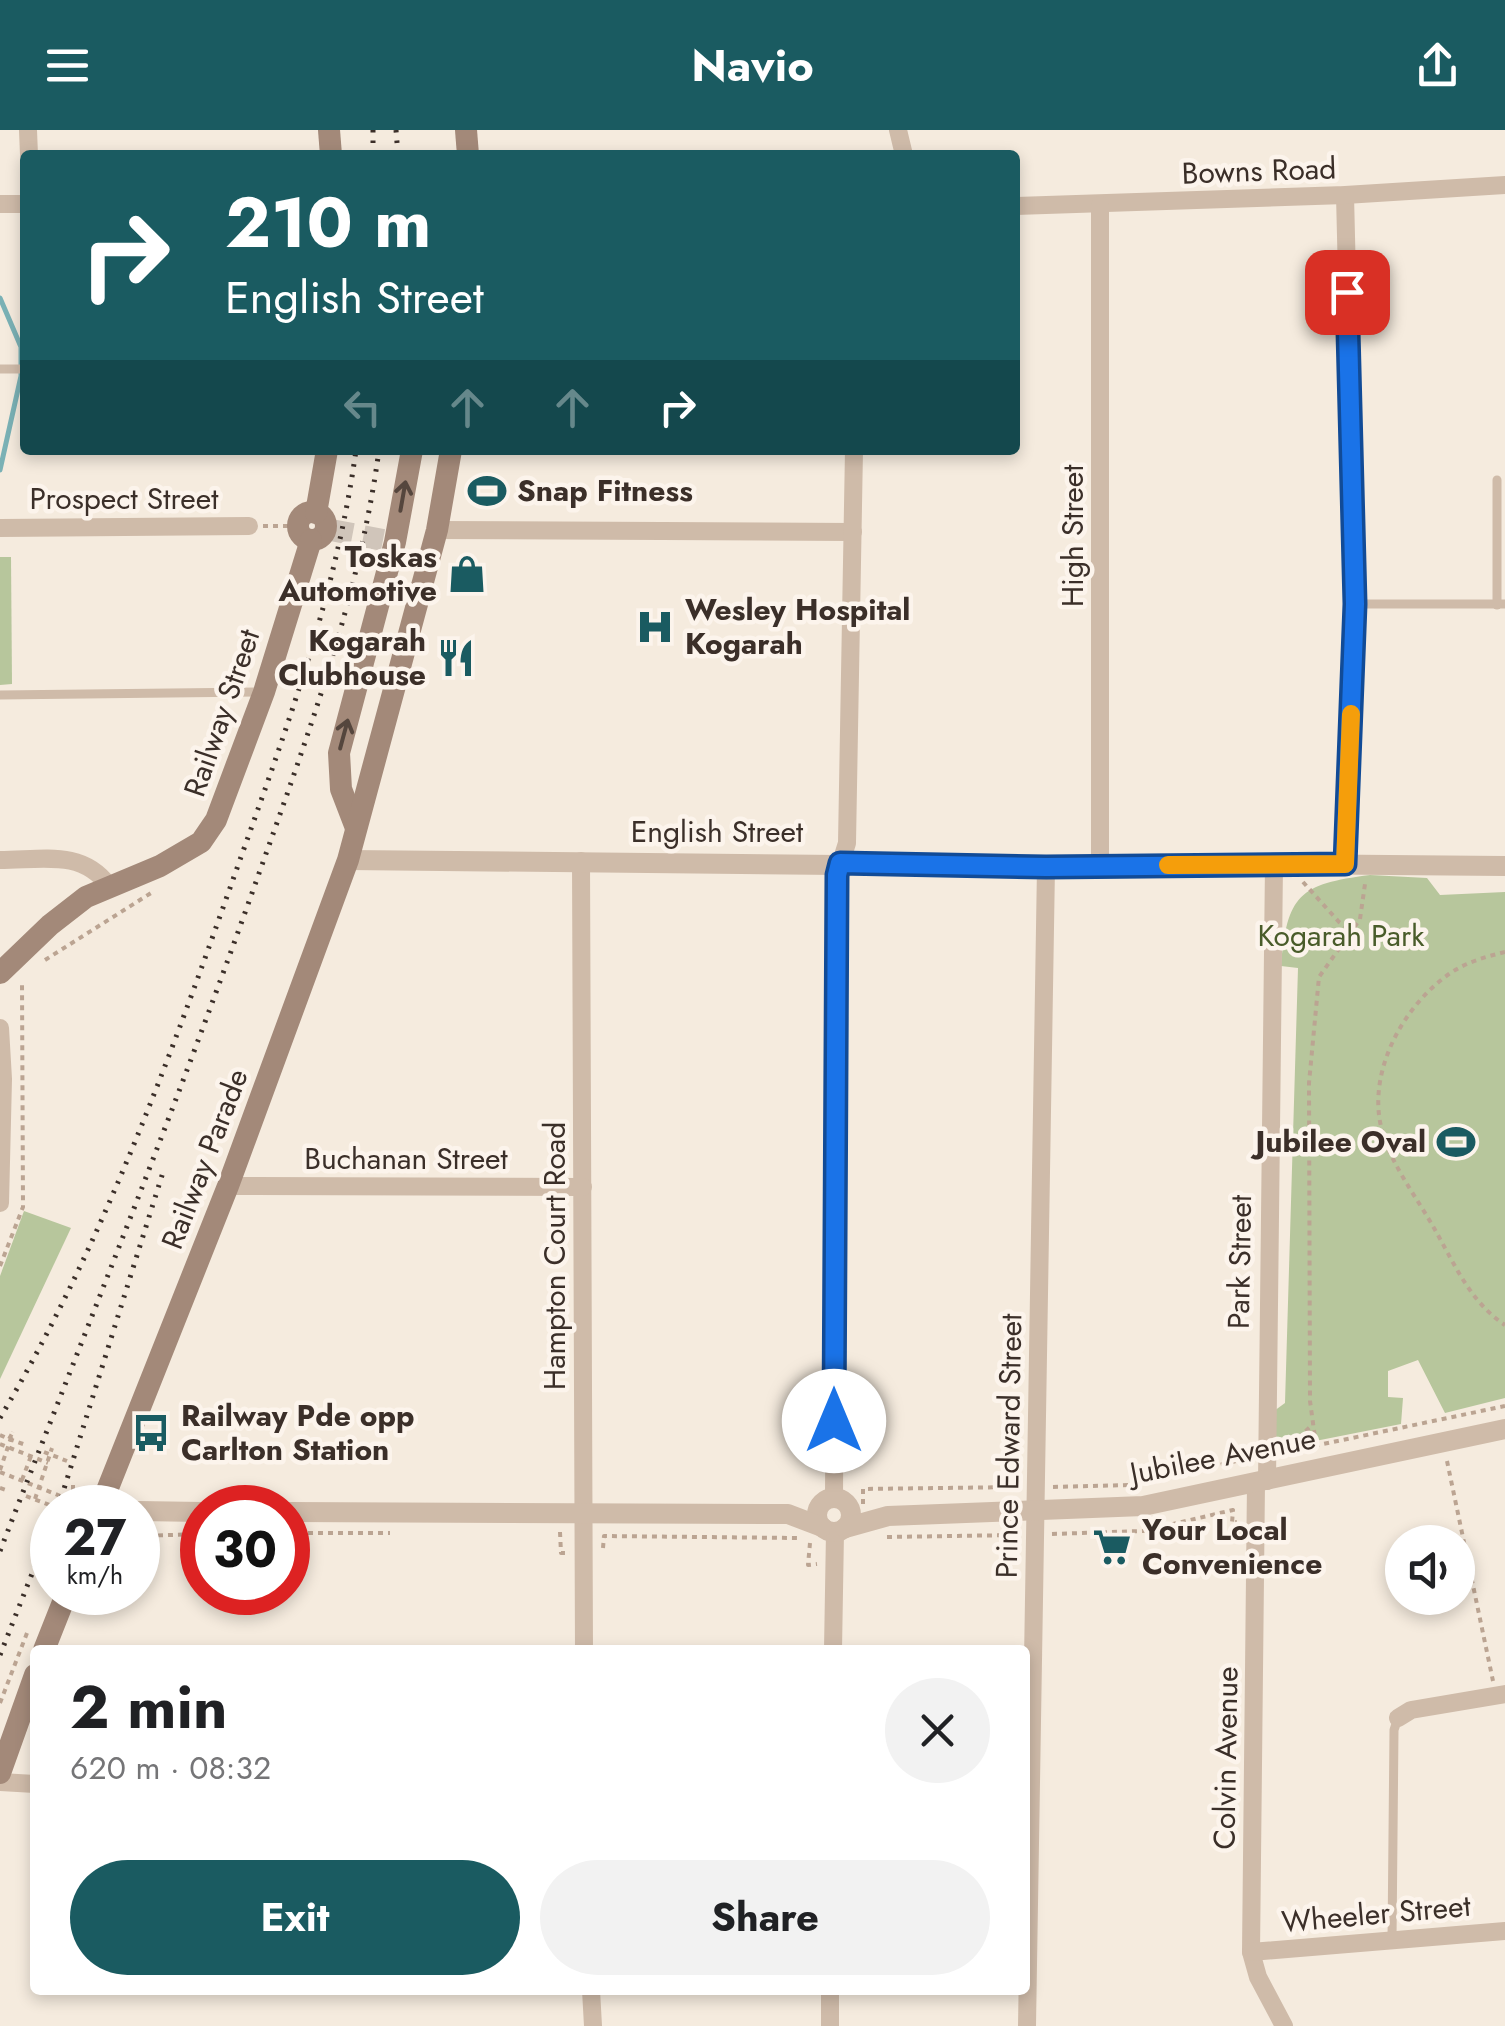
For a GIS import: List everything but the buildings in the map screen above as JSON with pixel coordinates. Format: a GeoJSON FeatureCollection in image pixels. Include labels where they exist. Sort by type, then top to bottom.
{"type":"FeatureCollection","features":[{"type":"Feature","properties":{"kind":"main road","name":"Railway Street"},"geometry":{"type":"LineString","coordinates":[[0,974],[86,897],[160,866],[200,842],[216,820],[264,692],[316,527],[326,455]]}},
{"type":"Feature","properties":{"kind":"main road"},"geometry":{"type":"LineString","coordinates":[[356,828],[340,789],[340,753],[411,455]]}},
{"type":"Feature","properties":{"kind":"main road","name":"Railway Parade"},"geometry":{"type":"LineString","coordinates":[[106,1485],[228,1186],[348,860],[437,530],[450,455]]}},
{"type":"Feature","properties":{"kind":"main road"},"geometry":{"type":"LineString","coordinates":[[0,974],[0,993]]}},
{"type":"Feature","properties":{"kind":"main road"},"geometry":{"type":"LineString","coordinates":[[46,1645],[58,1615]]}},
{"type":"Feature","properties":{"kind":"main road"},"geometry":{"type":"LineString","coordinates":[[0,1774],[30,1689]]}},
{"type":"Feature","properties":{"kind":"street","name":"Bowns Road"},"geometry":{"type":"LineString","coordinates":[[1020,206],[1344,196],[1505,185]]}},
{"type":"Feature","properties":{"kind":"street"},"geometry":{"type":"LineString","coordinates":[[1344,196],[1355,604],[1355,864]]}},
{"type":"Feature","properties":{"kind":"street","name":"High Street"},"geometry":{"type":"LineString","coordinates":[[1100,205],[1100,867]]}},
{"type":"Feature","properties":{"kind":"street"},"geometry":{"type":"LineString","coordinates":[[310,1512],[788,1514],[834,1529],[850,1520],[834,1503],[837,895],[840,863],[847,843],[854,455]]}},
{"type":"Feature","properties":{"kind":"street","name":"Prospect Street"},"geometry":{"type":"LineString","coordinates":[[0,528],[248,526]]}},
{"type":"Feature","properties":{"kind":"street"},"geometry":{"type":"LineString","coordinates":[[437,530],[852,532]]}},
{"type":"Feature","properties":{"kind":"street"},"geometry":{"type":"LineString","coordinates":[[0,860],[86,863],[98,870],[110,886]]}},
{"type":"Feature","properties":{"kind":"street","name":"English Street"},"geometry":{"type":"LineString","coordinates":[[348,860],[1046,867],[1505,866]]}},
{"type":"Feature","properties":{"kind":"street","name":"Hampton Court Road"},"geometry":{"type":"LineString","coordinates":[[581,861],[584,1645]]}},
{"type":"Feature","properties":{"kind":"street","name":"Park Street"},"geometry":{"type":"LineString","coordinates":[[1262,1482],[1266,1456],[1280,864]]}},
{"type":"Feature","properties":{"kind":"street","name":"Prince Edward Street"},"geometry":{"type":"LineString","coordinates":[[1030,1842],[1046,867]]}},
{"type":"Feature","properties":{"kind":"street"},"geometry":{"type":"LineString","coordinates":[[0,1028],[0,1203]]}},
{"type":"Feature","properties":{"kind":"street","name":"Buchanan Street"},"geometry":{"type":"LineString","coordinates":[[228,1186],[583,1187]]}},
{"type":"Feature","properties":{"kind":"street","name":"Jubilee Avenue"},"geometry":{"type":"LineString","coordinates":[[834,1529],[888,1516],[1143,1506],[1505,1429]]}},
{"type":"Feature","properties":{"kind":"street","name":"Colvin Avenue"},"geometry":{"type":"LineString","coordinates":[[1262,1482],[1251,1952],[1258,1978],[1284,2026]]}},
{"type":"Feature","properties":{"kind":"street"},"geometry":{"type":"LineString","coordinates":[[788,1514],[800,1507],[834,1503]]}},
{"type":"Feature","properties":{"kind":"street"},"geometry":{"type":"LineString","coordinates":[[833,1645],[834,1529],[818,1514],[834,1503]]}},
{"type":"Feature","properties":{"kind":"street","name":"Jubilee Avenue"},"geometry":{"type":"LineString","coordinates":[[834,1503],[876,1509],[888,1516]]}},
{"type":"Feature","properties":{"kind":"street"},"geometry":{"type":"LineString","coordinates":[[1398,1718],[1411,1710],[1501,1695]]}},
{"type":"Feature","properties":{"kind":"street"},"geometry":{"type":"LineString","coordinates":[[0,1782],[30,1784]]}},
{"type":"Feature","properties":{"kind":"street","name":"Wheeler Street"},"geometry":{"type":"LineString","coordinates":[[1251,1952],[1505,1931]]}},
{"type":"Feature","properties":{"kind":"street"},"geometry":{"type":"LineString","coordinates":[[591,1995],[592,2026]]}},
{"type":"Feature","properties":{"kind":"street"},"geometry":{"type":"LineString","coordinates":[[830,1995],[830,2026]]}},
{"type":"Feature","properties":{"kind":"street","name":"Prince Edward Street"},"geometry":{"type":"LineString","coordinates":[[1027,2026],[1028,1995]]}},
{"type":"Feature","properties":{"kind":"lane"},"geometry":{"type":"LineString","coordinates":[[1355,604],[1501,604],[1497,480]]}},
{"type":"Feature","properties":{"kind":"lane"},"geometry":{"type":"LineString","coordinates":[[0,694],[264,692]]}},
{"type":"Feature","properties":{"kind":"lane"},"geometry":{"type":"LineString","coordinates":[[1392,1940],[1394,1730],[1398,1718]]}},
{"type":"Feature","properties":{"kind":"path"},"geometry":{"type":"LineString","coordinates":[[248,526],[316,527]]}},
{"type":"Feature","properties":{"kind":"path"},"geometry":{"type":"LineString","coordinates":[[1280,864],[1353,931]]}},
{"type":"Feature","properties":{"kind":"path"},"geometry":{"type":"LineString","coordinates":[[1316,1445],[1309,1083],[1319,977],[1353,931],[1365,902],[1355,864]]}},
{"type":"Feature","properties":{"kind":"path"},"geometry":{"type":"LineString","coordinates":[[1505,952],[1471,962],[1450,974],[1413,1009],[1382,1067],[1378,1100],[1383,1136],[1404,1176],[1474,1298],[1505,1326]]}},
{"type":"Feature","properties":{"kind":"path"},"geometry":{"type":"LineString","coordinates":[[1313,1424],[1285,1452],[1505,1406]]}},
{"type":"Feature","properties":{"kind":"path"},"geometry":{"type":"LineString","coordinates":[[9,1438],[13,1432],[0,1471],[31,1485]]}},
{"type":"Feature","properties":{"kind":"path"},"geometry":{"type":"LineString","coordinates":[[0,1435],[26,1445]]}},
{"type":"Feature","properties":{"kind":"path"},"geometry":{"type":"LineString","coordinates":[[0,1444],[48,1464]]}},
{"type":"Feature","properties":{"kind":"path"},"geometry":{"type":"LineString","coordinates":[[41,1485],[48,1451],[67,1461]]}},
{"type":"Feature","properties":{"kind":"path"},"geometry":{"type":"LineString","coordinates":[[22,1481],[32,1456]]}},
{"type":"Feature","properties":{"kind":"path"},"geometry":{"type":"LineString","coordinates":[[864,1489],[1130,1485],[1266,1456]]}},
{"type":"Feature","properties":{"kind":"path"},"geometry":{"type":"LineString","coordinates":[[1447,1460],[1501,1695]]}},
{"type":"Feature","properties":{"kind":"path"},"geometry":{"type":"LineString","coordinates":[[0,1488],[8,1491]]}},
{"type":"Feature","properties":{"kind":"path"},"geometry":{"type":"LineString","coordinates":[[26,1496],[30,1498]]}},
{"type":"Feature","properties":{"kind":"path"},"geometry":{"type":"LineString","coordinates":[[883,1537],[1143,1531],[1232,1510],[1232,1523]]}},
{"type":"Feature","properties":{"kind":"green space"},"geometry":{"type":"Polygon","coordinates":[[[0,557],[11,557],[12,684],[0,685],[0,557]]]}},
{"type":"Feature","properties":{"kind":"green space","name":"Kogarah Park"},"geometry":{"type":"Polygon","coordinates":[[[1370,875],[1427,878],[1440,895],[1505,892],[1505,1398],[1445,1413],[1418,1360],[1388,1371],[1388,1397],[1403,1398],[1401,1424],[1280,1448],[1275,1440],[1274,1411],[1285,1403],[1298,968],[1281,966],[1284,942],[1287,923],[1301,897],[1327,883],[1370,875]]]}},
{"type":"Feature","properties":{"kind":"green space"},"geometry":{"type":"Polygon","coordinates":[[[24,1211],[71,1228],[0,1379],[0,1276],[24,1211]]]}},
{"type":"Feature","properties":{"kind":"waterway"},"geometry":{"type":"LineString","coordinates":[[0,298],[20,345]]}},
{"type":"Feature","properties":{"kind":"waterway"},"geometry":{"type":"LineString","coordinates":[[0,470],[20,380]]}},
{"type":"Feature","properties":{"kind":"tunnel"},"geometry":{"type":"LineString","coordinates":[[331,530],[383,540]]}},
{"type":"Feature","properties":{"kind":"railway"},"geometry":{"type":"LineString","coordinates":[[373,130],[373,150]]}},
{"type":"Feature","properties":{"kind":"railway"},"geometry":{"type":"LineString","coordinates":[[396,130],[398,150]]}},
{"type":"Feature","properties":{"kind":"railway"},"geometry":{"type":"LineString","coordinates":[[0,1418],[37,1353],[102,1219],[186,1011],[307,664],[336,558],[355,455]]}},
{"type":"Feature","properties":{"kind":"railway"},"geometry":{"type":"LineString","coordinates":[[0,1551],[227,964],[294,773],[345,614],[378,455]]}},
{"type":"Feature","properties":{"kind":"railway"},"geometry":{"type":"LineString","coordinates":[[65,1485],[164,1169]]}},
{"type":"Feature","properties":{"kind":"railway"},"geometry":{"type":"LineString","coordinates":[[0,1655],[30,1579]]}},
{"type":"Feature","properties":{"kind":"slow traffic"},"geometry":{"type":"LineString","coordinates":[[1168,865],[1345,864],[1351,714]]}},
{"type":"Feature","properties":{"kind":"place","name":"Snap Fitness"},"geometry":{"type":"Point","coordinates":[487,491]}},
{"type":"Feature","properties":{"kind":"place","name":"Toskas Automotive"},"geometry":{"type":"Point","coordinates":[467,574]}},
{"type":"Feature","properties":{"kind":"place","name":"Wesley Hospital Kogarah"},"geometry":{"type":"Point","coordinates":[655,627]}},
{"type":"Feature","properties":{"kind":"place","name":"Kogarah Clubhouse"},"geometry":{"type":"Point","coordinates":[456,658]}},
{"type":"Feature","properties":{"kind":"place","name":"Jubilee Oval"},"geometry":{"type":"Point","coordinates":[1456,1142]}},
{"type":"Feature","properties":{"kind":"place","name":"Railway Pde opp Carlton Station"},"geometry":{"type":"Point","coordinates":[151,1433]}},
{"type":"Feature","properties":{"kind":"place","name":"Your Local Convenience"},"geometry":{"type":"Point","coordinates":[1112,1547]}},
{"type":"Feature","properties":{"kind":"route"},"geometry":{"type":"LineString","coordinates":[[834,1421],[840,863],[1046,867],[1345,864],[1355,604],[1347,292]]}}]}
